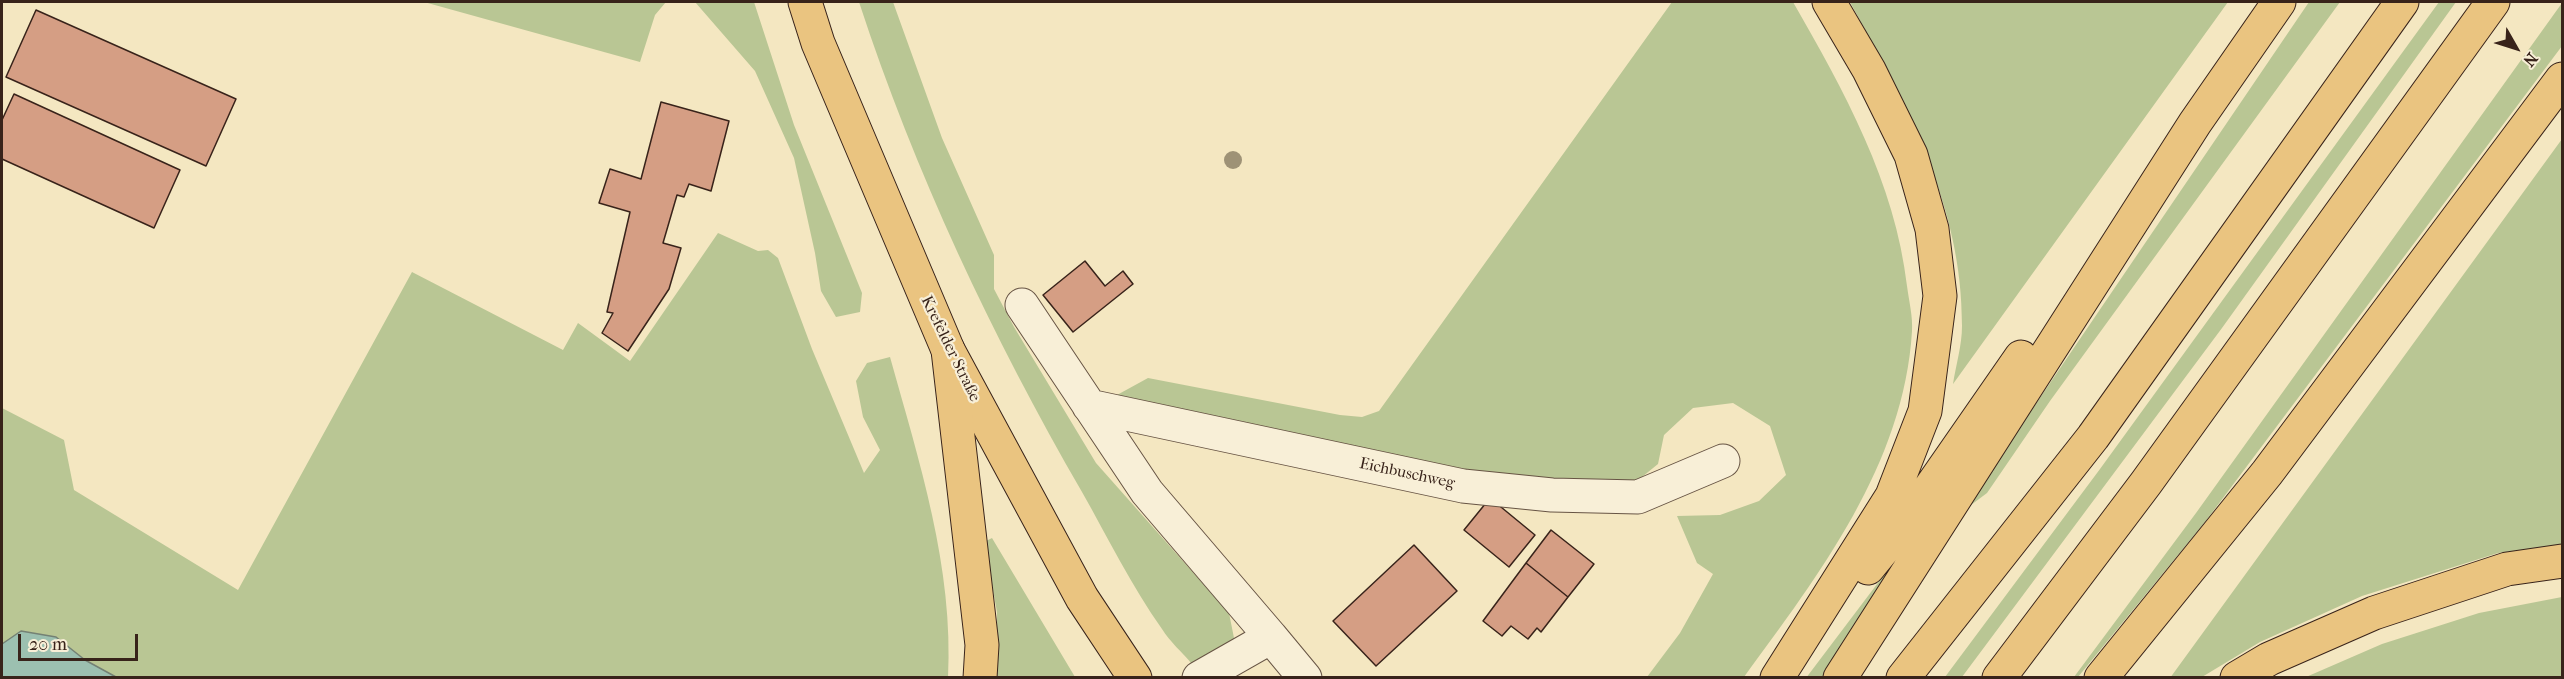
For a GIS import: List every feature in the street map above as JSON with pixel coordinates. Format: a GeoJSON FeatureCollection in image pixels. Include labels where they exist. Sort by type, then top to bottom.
{"type":"FeatureCollection","features":[{"type":"Feature","properties":{"kind":"main road","name":"Krefelder Straße"},"geometry":{"type":"LineString","coordinates":[[805,2],[818,43],[948,350],[1082,598],[1135,678]]}},
{"type":"Feature","properties":{"kind":"main road"},"geometry":{"type":"LineString","coordinates":[[1779,678],[1892,496],[1925,411],[1940,296],[1932,230],[1911,155],[1869,70],[1829,2]]}},
{"type":"Feature","properties":{"kind":"main road"},"geometry":{"type":"LineString","coordinates":[[1840,678],[2195,123],[2279,2]]}},
{"type":"Feature","properties":{"kind":"main road"},"geometry":{"type":"LineString","coordinates":[[1903,678],[2093,437],[2402,2]]}},
{"type":"Feature","properties":{"kind":"main road"},"geometry":{"type":"LineString","coordinates":[[1999,678],[2146,483],[2493,2]]}},
{"type":"Feature","properties":{"kind":"main road"},"geometry":{"type":"LineString","coordinates":[[2101,678],[2266,473],[2562,79]]}},
{"type":"Feature","properties":{"kind":"main road"},"geometry":{"type":"LineString","coordinates":[[1779,678],[1912,514],[2124,208],[2195,123]]}},
{"type":"Feature","properties":{"kind":"main road"},"geometry":{"type":"LineString","coordinates":[[948,350],[982,645],[980,678]]}},
{"type":"Feature","properties":{"kind":"main road"},"geometry":{"type":"LineString","coordinates":[[2129,678],[2219,556],[2266,473]]}},
{"type":"Feature","properties":{"kind":"main road"},"geometry":{"type":"LineString","coordinates":[[2237,678],[2269,659],[2374,613],[2507,569],[2562,561]]}},
{"type":"Feature","properties":{"kind":"lane"},"geometry":{"type":"LineString","coordinates":[[1022,305],[1147,492],[1305,678]]}},
{"type":"Feature","properties":{"kind":"lane","name":"Eichbuschweg"},"geometry":{"type":"LineString","coordinates":[[1089,406],[1464,486],[1552,495],[1638,497],[1723,461]]}},
{"type":"Feature","properties":{"kind":"lane"},"geometry":{"type":"LineString","coordinates":[[1199,678],[1271,637]]}},
{"type":"Feature","properties":{"kind":"green space"},"geometry":{"type":"Polygon","coordinates":[[[424,2],[666,2],[655,15],[640,62],[424,2]]]}},
{"type":"Feature","properties":{"kind":"green space"},"geometry":{"type":"Polygon","coordinates":[[[695,2],[754,2],[794,125],[862,293],[860,312],[836,317],[821,291],[794,158],[755,71],[695,2]]]}},
{"type":"Feature","properties":{"kind":"green space"},"geometry":{"type":"Polygon","coordinates":[[[859,2],[893,2],[942,138],[994,255],[994,289],[1014,327],[1096,463],[1229,613],[1235,643],[1192,664],[1165,634],[1130,579],[1017,374],[958,253],[905,129],[859,2]]]}},
{"type":"Feature","properties":{"kind":"green space"},"geometry":{"type":"Polygon","coordinates":[[[1672,2],[1793,2],[1831,69],[1865,138],[1879,174],[1901,248],[1911,315],[1912,331],[1906,380],[1893,427],[1875,472],[1828,558],[1744,677],[1647,677],[1680,633],[1713,574],[1697,563],[1677,516],[1720,515],[1759,501],[1786,475],[1770,426],[1733,403],[1693,408],[1664,435],[1658,464],[1637,481],[1599,482],[1486,474],[1117,395],[1148,378],[1340,415],[1362,417],[1379,411],[1672,2]]]}},
{"type":"Feature","properties":{"kind":"green space"},"geometry":{"type":"Polygon","coordinates":[[[1850,2],[2228,2],[1953,384],[1962,333],[1960,282],[1953,239],[1942,197],[1910,117],[1850,2]]]}},
{"type":"Feature","properties":{"kind":"green space"},"geometry":{"type":"Polygon","coordinates":[[[2309,2],[2340,2],[2050,401],[1987,493],[1963,511],[2309,2]]]}},
{"type":"Feature","properties":{"kind":"green space"},"geometry":{"type":"Polygon","coordinates":[[[2439,2],[2456,2],[2222,328],[1962,677],[1945,677],[2100,469],[2439,2]]]}},
{"type":"Feature","properties":{"kind":"green space"},"geometry":{"type":"Polygon","coordinates":[[[2562,3],[2562,46],[2205,522],[2078,677],[2074,677],[2196,513],[2562,3]]]}},
{"type":"Feature","properties":{"kind":"green space"},"geometry":{"type":"Polygon","coordinates":[[[2562,139],[2562,545],[2498,553],[2362,596],[2260,642],[2202,677],[2170,678],[2562,139]]]}},
{"type":"Feature","properties":{"kind":"green space"},"geometry":{"type":"Polygon","coordinates":[[[718,233],[758,251],[768,250],[778,258],[812,349],[864,473],[880,450],[863,417],[856,381],[867,363],[890,357],[923,475],[940,556],[946,596],[948,678],[116,678],[85,660],[56,637],[22,631],[2,644],[2,408],[64,440],[74,490],[238,590],[412,272],[563,350],[578,323],[630,361],[718,233]]]}},
{"type":"Feature","properties":{"kind":"green space"},"geometry":{"type":"Polygon","coordinates":[[[992,538],[1075,677],[997,677],[997,612],[984,542],[992,538]]]}},
{"type":"Feature","properties":{"kind":"green space"},"geometry":{"type":"Polygon","coordinates":[[[1899,555],[1889,579],[1823,677],[1806,678],[1899,555]]]}},
{"type":"Feature","properties":{"kind":"green space"},"geometry":{"type":"Polygon","coordinates":[[[2562,597],[2562,677],[2306,677],[2382,644],[2479,613],[2562,597]]]}},
{"type":"Feature","properties":{"kind":"shaded area"},"geometry":{"type":"Polygon","coordinates":[[[21,631],[56,637],[85,660],[116,677],[2,677],[2,644],[21,631]]]}},
{"type":"Feature","properties":{"kind":"building"},"geometry":{"type":"Polygon","coordinates":[[[36,10],[236,99],[206,166],[6,77],[36,10]]]}},
{"type":"Feature","properties":{"kind":"building"},"geometry":{"type":"Polygon","coordinates":[[[14,94],[180,170],[154,228],[2,159],[2,120],[14,94]]]}},
{"type":"Feature","properties":{"kind":"building"},"geometry":{"type":"Polygon","coordinates":[[[661,102],[729,121],[711,191],[689,184],[684,197],[677,195],[663,243],[681,248],[669,289],[628,351],[602,333],[613,313],[607,312],[630,212],[599,203],[610,169],[641,179],[661,102]]]}},
{"type":"Feature","properties":{"kind":"building"},"geometry":{"type":"Polygon","coordinates":[[[1085,261],[1105,286],[1123,271],[1133,284],[1073,332],[1043,295],[1085,261]]]}},
{"type":"Feature","properties":{"kind":"building"},"geometry":{"type":"Polygon","coordinates":[[[1490,498],[1535,535],[1509,567],[1464,530],[1490,498]]]}},
{"type":"Feature","properties":{"kind":"building"},"geometry":{"type":"Polygon","coordinates":[[[1551,530],[1594,564],[1568,597],[1526,563],[1551,530]]]}},
{"type":"Feature","properties":{"kind":"building"},"geometry":{"type":"Polygon","coordinates":[[[1414,545],[1457,591],[1376,666],[1333,621],[1414,545]]]}},
{"type":"Feature","properties":{"kind":"building"},"geometry":{"type":"Polygon","coordinates":[[[1526,563],[1568,597],[1541,632],[1537,628],[1528,639],[1511,626],[1502,636],[1483,621],[1526,563]]]}}]}
